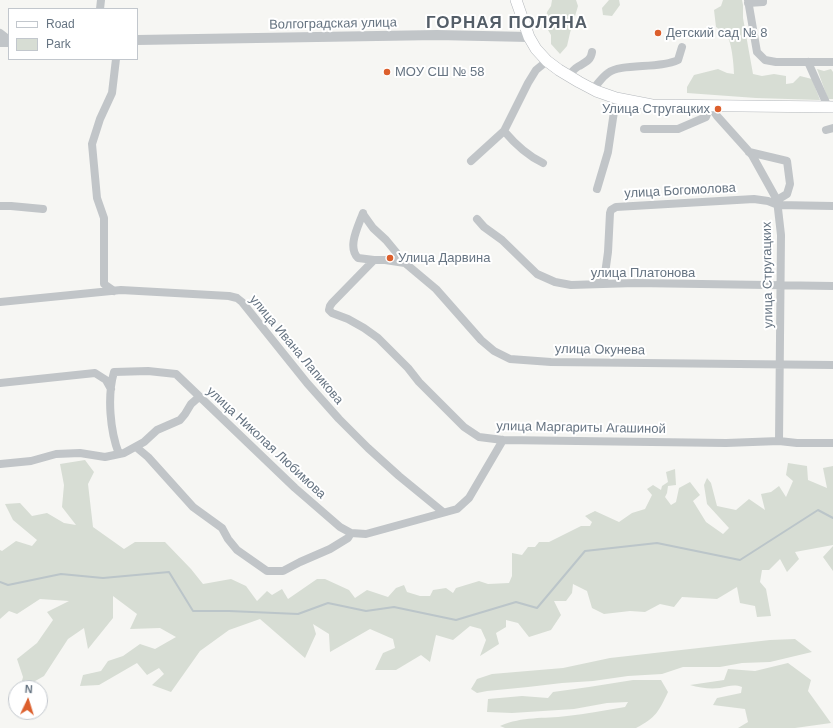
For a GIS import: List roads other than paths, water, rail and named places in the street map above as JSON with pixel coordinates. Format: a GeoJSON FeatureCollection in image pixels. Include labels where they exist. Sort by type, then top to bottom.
{"type":"FeatureCollection","features":[{"type":"Feature","properties":{"kind":"main road"},"geometry":{"type":"LineString","coordinates":[[516,0],[529,37],[536,49],[547,61],[568,76],[593,89],[616,98],[652,105],[830,108]]}},
{"type":"Feature","properties":{"kind":"street"},"geometry":{"type":"LineString","coordinates":[[763,0],[763,2],[748,2],[757,52],[765,60],[776,62],[833,62]]}},
{"type":"Feature","properties":{"kind":"street"},"geometry":{"type":"LineString","coordinates":[[0,34],[8,40]]}},
{"type":"Feature","properties":{"kind":"street","name":"Волгоградская улица"},"geometry":{"type":"LineString","coordinates":[[138,40],[437,35],[529,37]]}},
{"type":"Feature","properties":{"kind":"street"},"geometry":{"type":"LineString","coordinates":[[593,89],[608,72],[616,69],[672,63],[678,60],[682,47]]}},
{"type":"Feature","properties":{"kind":"street"},"geometry":{"type":"LineString","coordinates":[[568,76],[578,66],[587,62],[592,55],[592,52]]}},
{"type":"Feature","properties":{"kind":"street"},"geometry":{"type":"LineString","coordinates":[[93,293],[101,287],[105,250],[104,218],[97,198],[92,144],[100,120],[112,93],[116,60]]}},
{"type":"Feature","properties":{"kind":"street"},"geometry":{"type":"LineString","coordinates":[[471,161],[504,131],[528,83],[536,70],[547,61]]}},
{"type":"Feature","properties":{"kind":"street"},"geometry":{"type":"LineString","coordinates":[[808,62],[830,108]]}},
{"type":"Feature","properties":{"kind":"street"},"geometry":{"type":"LineString","coordinates":[[597,189],[608,152],[616,98]]}},
{"type":"Feature","properties":{"kind":"street"},"geometry":{"type":"LineString","coordinates":[[644,129],[678,129],[706,117],[710,106]]}},
{"type":"Feature","properties":{"kind":"street","name":"улица Стругацких"},"geometry":{"type":"LineString","coordinates":[[710,106],[749,152],[778,203],[781,235],[782,286],[778,441]]}},
{"type":"Feature","properties":{"kind":"street"},"geometry":{"type":"LineString","coordinates":[[504,131],[512,142],[526,153],[543,163]]}},
{"type":"Feature","properties":{"kind":"street"},"geometry":{"type":"LineString","coordinates":[[749,152],[787,160],[790,184],[788,194],[778,203]]}},
{"type":"Feature","properties":{"kind":"street","name":"улица Богомолова"},"geometry":{"type":"LineString","coordinates":[[605,277],[610,213],[611,210],[616,207],[754,200],[833,206]]}},
{"type":"Feature","properties":{"kind":"street"},"geometry":{"type":"LineString","coordinates":[[0,206],[43,209]]}},
{"type":"Feature","properties":{"kind":"street","name":"улица Окунева"},"geometry":{"type":"LineString","coordinates":[[374,260],[358,258],[354,255],[353,250],[363,214],[373,228],[386,240],[405,263],[436,289],[481,340],[494,350],[510,359],[551,362],[833,365]]}},
{"type":"Feature","properties":{"kind":"street","name":"улица Платонова"},"geometry":{"type":"LineString","coordinates":[[477,219],[502,240],[537,274],[556,282],[571,285],[625,284],[833,286]]}},
{"type":"Feature","properties":{"kind":"street"},"geometry":{"type":"LineString","coordinates":[[374,260],[405,263]]}},
{"type":"Feature","properties":{"kind":"street","name":"улица Маргариты Агашиной"},"geometry":{"type":"LineString","coordinates":[[374,260],[332,303],[329,310],[332,313],[348,319],[364,328],[378,338],[464,427],[479,437],[503,440],[726,443],[778,441],[797,443],[833,443]]}},
{"type":"Feature","properties":{"kind":"street"},"geometry":{"type":"LineString","coordinates":[[592,284],[604,281],[605,277]]}},
{"type":"Feature","properties":{"kind":"street"},"geometry":{"type":"LineString","coordinates":[[605,277],[606,282],[625,284]]}},
{"type":"Feature","properties":{"kind":"street"},"geometry":{"type":"LineString","coordinates":[[103,278],[104,284],[114,291]]}},
{"type":"Feature","properties":{"kind":"street","name":"улица Ивана Лапикова"},"geometry":{"type":"LineString","coordinates":[[0,302],[129,289],[229,296],[236,298],[242,302],[315,393],[339,419],[399,476],[443,512]]}},
{"type":"Feature","properties":{"kind":"street","name":"улица Николая Любимова"},"geometry":{"type":"LineString","coordinates":[[111,390],[114,372],[148,371],[176,374],[295,488],[340,527],[352,533]]}},
{"type":"Feature","properties":{"kind":"street"},"geometry":{"type":"LineString","coordinates":[[0,383],[95,373],[106,380],[111,390],[112,426],[119,454]]}},
{"type":"Feature","properties":{"kind":"street"},"geometry":{"type":"LineString","coordinates":[[0,464],[31,461],[56,454],[80,454],[105,457],[124,453],[144,442],[157,430],[180,420],[191,404],[199,397]]}},
{"type":"Feature","properties":{"kind":"street"},"geometry":{"type":"LineString","coordinates":[[136,447],[148,457],[194,507],[222,528],[237,550],[267,571],[283,571],[330,549],[342,542],[352,533],[366,534],[457,509],[469,498],[503,440]]}},
{"type":"Feature","properties":{"kind":"waterway"},"geometry":{"type":"LineString","coordinates":[[0,582],[8,585],[61,574],[103,578],[169,572],[193,611],[298,614],[328,603],[366,611],[394,607],[456,620],[516,602],[537,608],[585,551],[657,543],[740,560],[818,510],[833,518]]}},
{"type":"Feature","properties":{"kind":"place","name":"Детский сад № 8"},"geometry":{"type":"Point","coordinates":[658,33]}},
{"type":"Feature","properties":{"kind":"place","name":"МОУ СШ № 58"},"geometry":{"type":"Point","coordinates":[387,72]}},
{"type":"Feature","properties":{"kind":"place","name":"Улица Стругацких"},"geometry":{"type":"Point","coordinates":[718,109]}},
{"type":"Feature","properties":{"kind":"place","name":"Улица Дарвина"},"geometry":{"type":"Point","coordinates":[390,258]}},
{"type":"Feature","properties":{"kind":"district","name":"ГОРНАЯ ПОЛЯНА"},"geometry":{"type":"Point","coordinates":[507,23]}}]}
